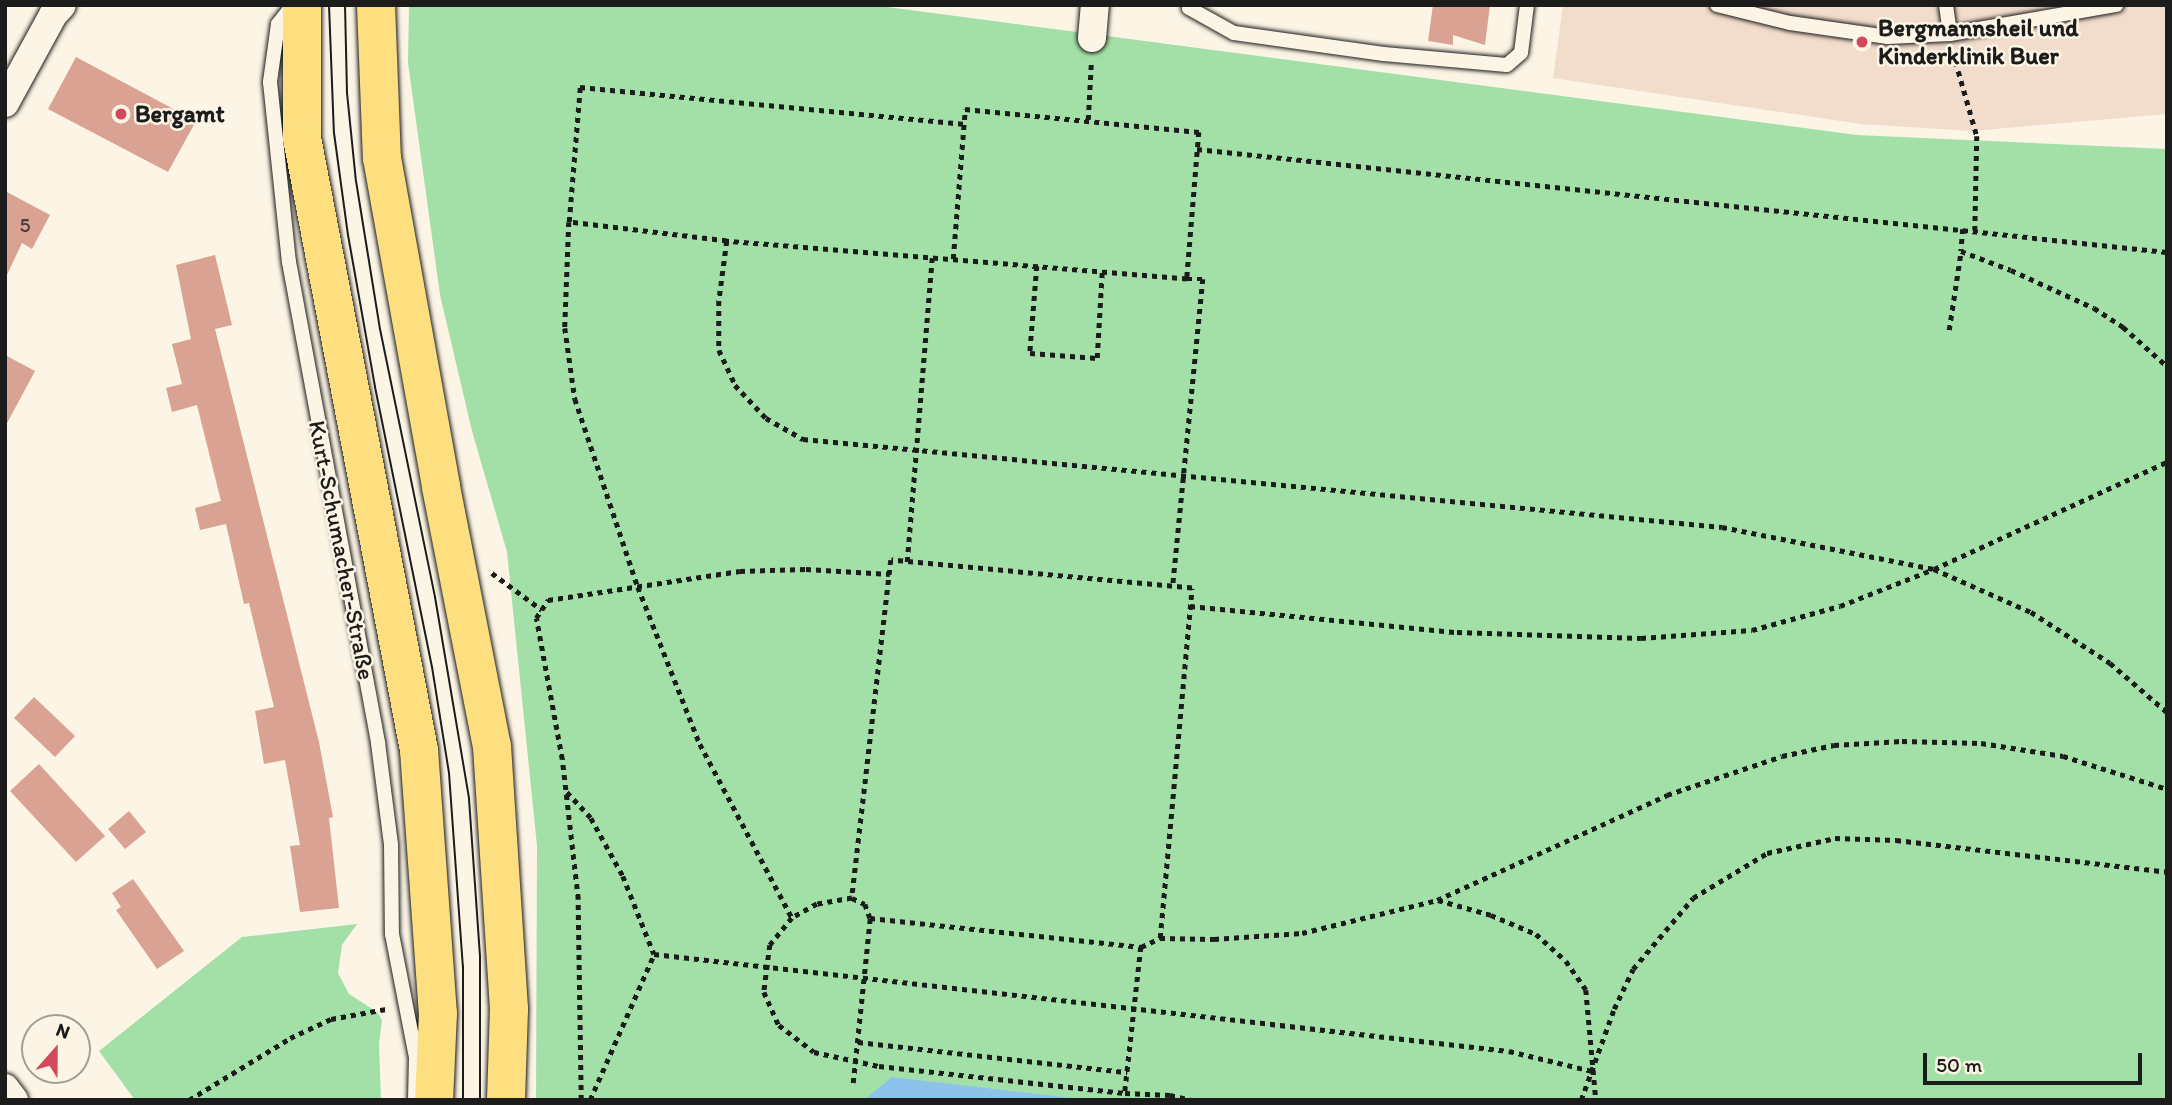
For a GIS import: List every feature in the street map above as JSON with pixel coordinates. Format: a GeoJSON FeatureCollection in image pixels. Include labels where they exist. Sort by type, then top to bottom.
{"type":"FeatureCollection","features":[{"type":"Feature","properties":{"kind":"main road","name":"Kurt-Schumacher-Straße"},"geometry":{"type":"LineString","coordinates":[[302,5],[302,138],[419,750],[438,1013],[434,1100]]}},
{"type":"Feature","properties":{"kind":"main road"},"geometry":{"type":"LineString","coordinates":[[376,5],[382,158],[441,487],[492,746],[509,1009],[506,1100]]}},
{"type":"Feature","properties":{"kind":"street"},"geometry":{"type":"LineString","coordinates":[[5,103],[53,15],[62,5]]}},
{"type":"Feature","properties":{"kind":"street"},"geometry":{"type":"LineString","coordinates":[[1092,38],[1095,5]]}},
{"type":"Feature","properties":{"kind":"street"},"geometry":{"type":"LineString","coordinates":[[5,1088],[14,1100]]}},
{"type":"Feature","properties":{"kind":"lane","name":"Kurt-Schumacher-Straße"},"geometry":{"type":"LineString","coordinates":[[293,5],[278,24],[270,82],[289,262],[378,743],[391,844],[392,934],[416,1057],[415,1100]]}},
{"type":"Feature","properties":{"kind":"lane"},"geometry":{"type":"LineString","coordinates":[[1189,5],[1189,8],[1234,33],[1384,54],[1507,65],[1521,53],[1527,5]]}},
{"type":"Feature","properties":{"kind":"lane"},"geometry":{"type":"LineString","coordinates":[[1717,5],[1790,23],[1888,37],[1950,34],[2038,12],[2118,5]]}},
{"type":"Feature","properties":{"kind":"lane"},"geometry":{"type":"LineString","coordinates":[[1947,5],[1950,34]]}},
{"type":"Feature","properties":{"kind":"path"},"geometry":{"type":"LineString","coordinates":[[1950,34],[1956,69],[1978,136],[1975,230]]}},
{"type":"Feature","properties":{"kind":"path"},"geometry":{"type":"LineString","coordinates":[[1088,120],[1092,38]]}},
{"type":"Feature","properties":{"kind":"path"},"geometry":{"type":"LineString","coordinates":[[792,918],[700,744],[638,587],[575,399],[565,328],[569,222],[580,87],[965,124]]}},
{"type":"Feature","properties":{"kind":"path"},"geometry":{"type":"LineString","coordinates":[[953,260],[965,109],[1199,132],[1187,278]]}},
{"type":"Feature","properties":{"kind":"path"},"geometry":{"type":"LineString","coordinates":[[1197,149],[2167,252]]}},
{"type":"Feature","properties":{"kind":"path"},"geometry":{"type":"LineString","coordinates":[[569,222],[727,240],[1203,279],[1173,586]]}},
{"type":"Feature","properties":{"kind":"path"},"geometry":{"type":"LineString","coordinates":[[1949,330],[1963,229]]}},
{"type":"Feature","properties":{"kind":"path"},"geometry":{"type":"LineString","coordinates":[[727,240],[719,301],[719,350],[735,385],[766,418],[803,439],[916,452],[1722,527],[1934,569],[2031,612],[2110,663],[2167,712]]}},
{"type":"Feature","properties":{"kind":"path"},"geometry":{"type":"LineString","coordinates":[[1961,251],[2011,270],[2094,308],[2123,327],[2167,366]]}},
{"type":"Feature","properties":{"kind":"path"},"geometry":{"type":"LineString","coordinates":[[907,562],[932,258]]}},
{"type":"Feature","properties":{"kind":"path"},"geometry":{"type":"LineString","coordinates":[[1037,266],[1030,354],[1097,358],[1102,271]]}},
{"type":"Feature","properties":{"kind":"path"},"geometry":{"type":"LineString","coordinates":[[1190,606],[1457,632],[1641,638],[1752,629],[1840,606],[1934,569],[2167,462]]}},
{"type":"Feature","properties":{"kind":"path"},"geometry":{"type":"LineString","coordinates":[[852,898],[891,560],[1192,588],[1160,938]]}},
{"type":"Feature","properties":{"kind":"path"},"geometry":{"type":"LineString","coordinates":[[581,1100],[578,900],[566,791],[536,618],[548,600],[774,569],[890,574]]}},
{"type":"Feature","properties":{"kind":"path"},"geometry":{"type":"LineString","coordinates":[[490,572],[542,610]]}},
{"type":"Feature","properties":{"kind":"path"},"geometry":{"type":"LineString","coordinates":[[870,918],[1141,947],[1160,938],[1214,939],[1302,933],[1437,900],[1667,795],[1782,756],[1835,745],[1902,741],[1980,743],[2063,756],[2167,789]]}},
{"type":"Feature","properties":{"kind":"path"},"geometry":{"type":"LineString","coordinates":[[566,791],[591,818],[623,876],[649,934],[654,954],[590,1100]]}},
{"type":"Feature","properties":{"kind":"path"},"geometry":{"type":"LineString","coordinates":[[1581,1100],[1614,1009],[1633,970],[1693,898],[1767,853],[1835,838],[1896,840],[2167,872]]}},
{"type":"Feature","properties":{"kind":"path"},"geometry":{"type":"LineString","coordinates":[[853,1083],[856,1061],[858,1042],[870,918],[865,904],[852,898],[817,904],[792,918],[770,945],[764,992],[779,1025],[814,1052],[856,1061],[878,1066],[1125,1093],[1170,1095],[1192,1100]]}},
{"type":"Feature","properties":{"kind":"path"},"geometry":{"type":"LineString","coordinates":[[1437,900],[1491,915],[1536,934],[1566,961],[1586,990],[1596,1100]]}},
{"type":"Feature","properties":{"kind":"path"},"geometry":{"type":"LineString","coordinates":[[1125,1093],[1141,947]]}},
{"type":"Feature","properties":{"kind":"path"},"geometry":{"type":"LineString","coordinates":[[654,954],[863,980],[1509,1051],[1592,1071]]}},
{"type":"Feature","properties":{"kind":"path"},"geometry":{"type":"LineString","coordinates":[[189,1100],[290,1038],[331,1019],[407,1007]]}},
{"type":"Feature","properties":{"kind":"path"},"geometry":{"type":"LineString","coordinates":[[858,1042],[1127,1072]]}},
{"type":"Feature","properties":{"kind":"shaded area","name":"Bergmannsheil und Kinderklinik Buer"},"geometry":{"type":"Polygon","coordinates":[[[1563,5],[2167,5],[2167,114],[1972,131],[1861,124],[1553,78],[1563,5]]]}},
{"type":"Feature","properties":{"kind":"green space"},"geometry":{"type":"Polygon","coordinates":[[[409,5],[872,5],[1857,135],[2167,149],[2167,1100],[536,1100],[537,846],[507,552],[472,431],[440,295],[408,63],[409,5]]]}},
{"type":"Feature","properties":{"kind":"green space"},"geometry":{"type":"Polygon","coordinates":[[[357,924],[342,945],[338,973],[349,994],[377,1012],[382,1020],[379,1044],[381,1100],[135,1100],[99,1051],[242,937],[357,924]]]}},
{"type":"Feature","properties":{"kind":"water"},"geometry":{"type":"Polygon","coordinates":[[[892,1077],[1090,1100],[864,1100],[892,1077]]]}},
{"type":"Feature","properties":{"kind":"building"},"geometry":{"type":"Polygon","coordinates":[[[1433,5],[1490,5],[1485,45],[1453,35],[1453,45],[1428,41],[1433,5]]]}},
{"type":"Feature","properties":{"kind":"building","name":"Bergamt"},"geometry":{"type":"Polygon","coordinates":[[[76,57],[196,121],[168,172],[48,109],[76,57]]]}},
{"type":"Feature","properties":{"kind":"building"},"geometry":{"type":"Polygon","coordinates":[[[5,191],[50,215],[32,249],[22,243],[5,279],[5,191]]]}},
{"type":"Feature","properties":{"kind":"building"},"geometry":{"type":"Polygon","coordinates":[[[215,255],[232,325],[215,329],[319,742],[333,817],[329,818],[339,908],[300,912],[290,846],[300,845],[285,760],[264,764],[255,711],[274,707],[249,603],[244,604],[226,524],[200,530],[195,508],[221,501],[197,405],[172,412],[166,388],[182,384],[172,344],[191,339],[176,265],[215,255]]]}},
{"type":"Feature","properties":{"kind":"building"},"geometry":{"type":"Polygon","coordinates":[[[5,355],[35,371],[5,427],[5,355]]]}},
{"type":"Feature","properties":{"kind":"building"},"geometry":{"type":"Polygon","coordinates":[[[34,697],[75,736],[55,757],[14,718],[34,697]]]}},
{"type":"Feature","properties":{"kind":"building"},"geometry":{"type":"Polygon","coordinates":[[[39,764],[105,836],[76,862],[10,791],[39,764]]]}},
{"type":"Feature","properties":{"kind":"building"},"geometry":{"type":"Polygon","coordinates":[[[129,811],[146,832],[125,849],[108,829],[129,811]]]}},
{"type":"Feature","properties":{"kind":"building"},"geometry":{"type":"Polygon","coordinates":[[[133,879],[184,951],[157,969],[116,910],[121,907],[112,893],[133,879]]]}},
{"type":"Feature","properties":{"kind":"tram line"},"geometry":{"type":"LineString","coordinates":[[329,5],[334,133],[348,235],[375,387],[432,667],[449,773],[463,966],[463,1100]]}},
{"type":"Feature","properties":{"kind":"tram line"},"geometry":{"type":"LineString","coordinates":[[345,5],[347,93],[356,181],[380,329],[435,597],[469,799],[480,956],[480,1100]]}},
{"type":"Feature","properties":{"kind":"place","name":"Bergmannsheil und Kinderklinik Buer"},"geometry":{"type":"Point","coordinates":[1862,42]}},
{"type":"Feature","properties":{"kind":"place","name":"Bergamt"},"geometry":{"type":"Point","coordinates":[121,114]}}]}
